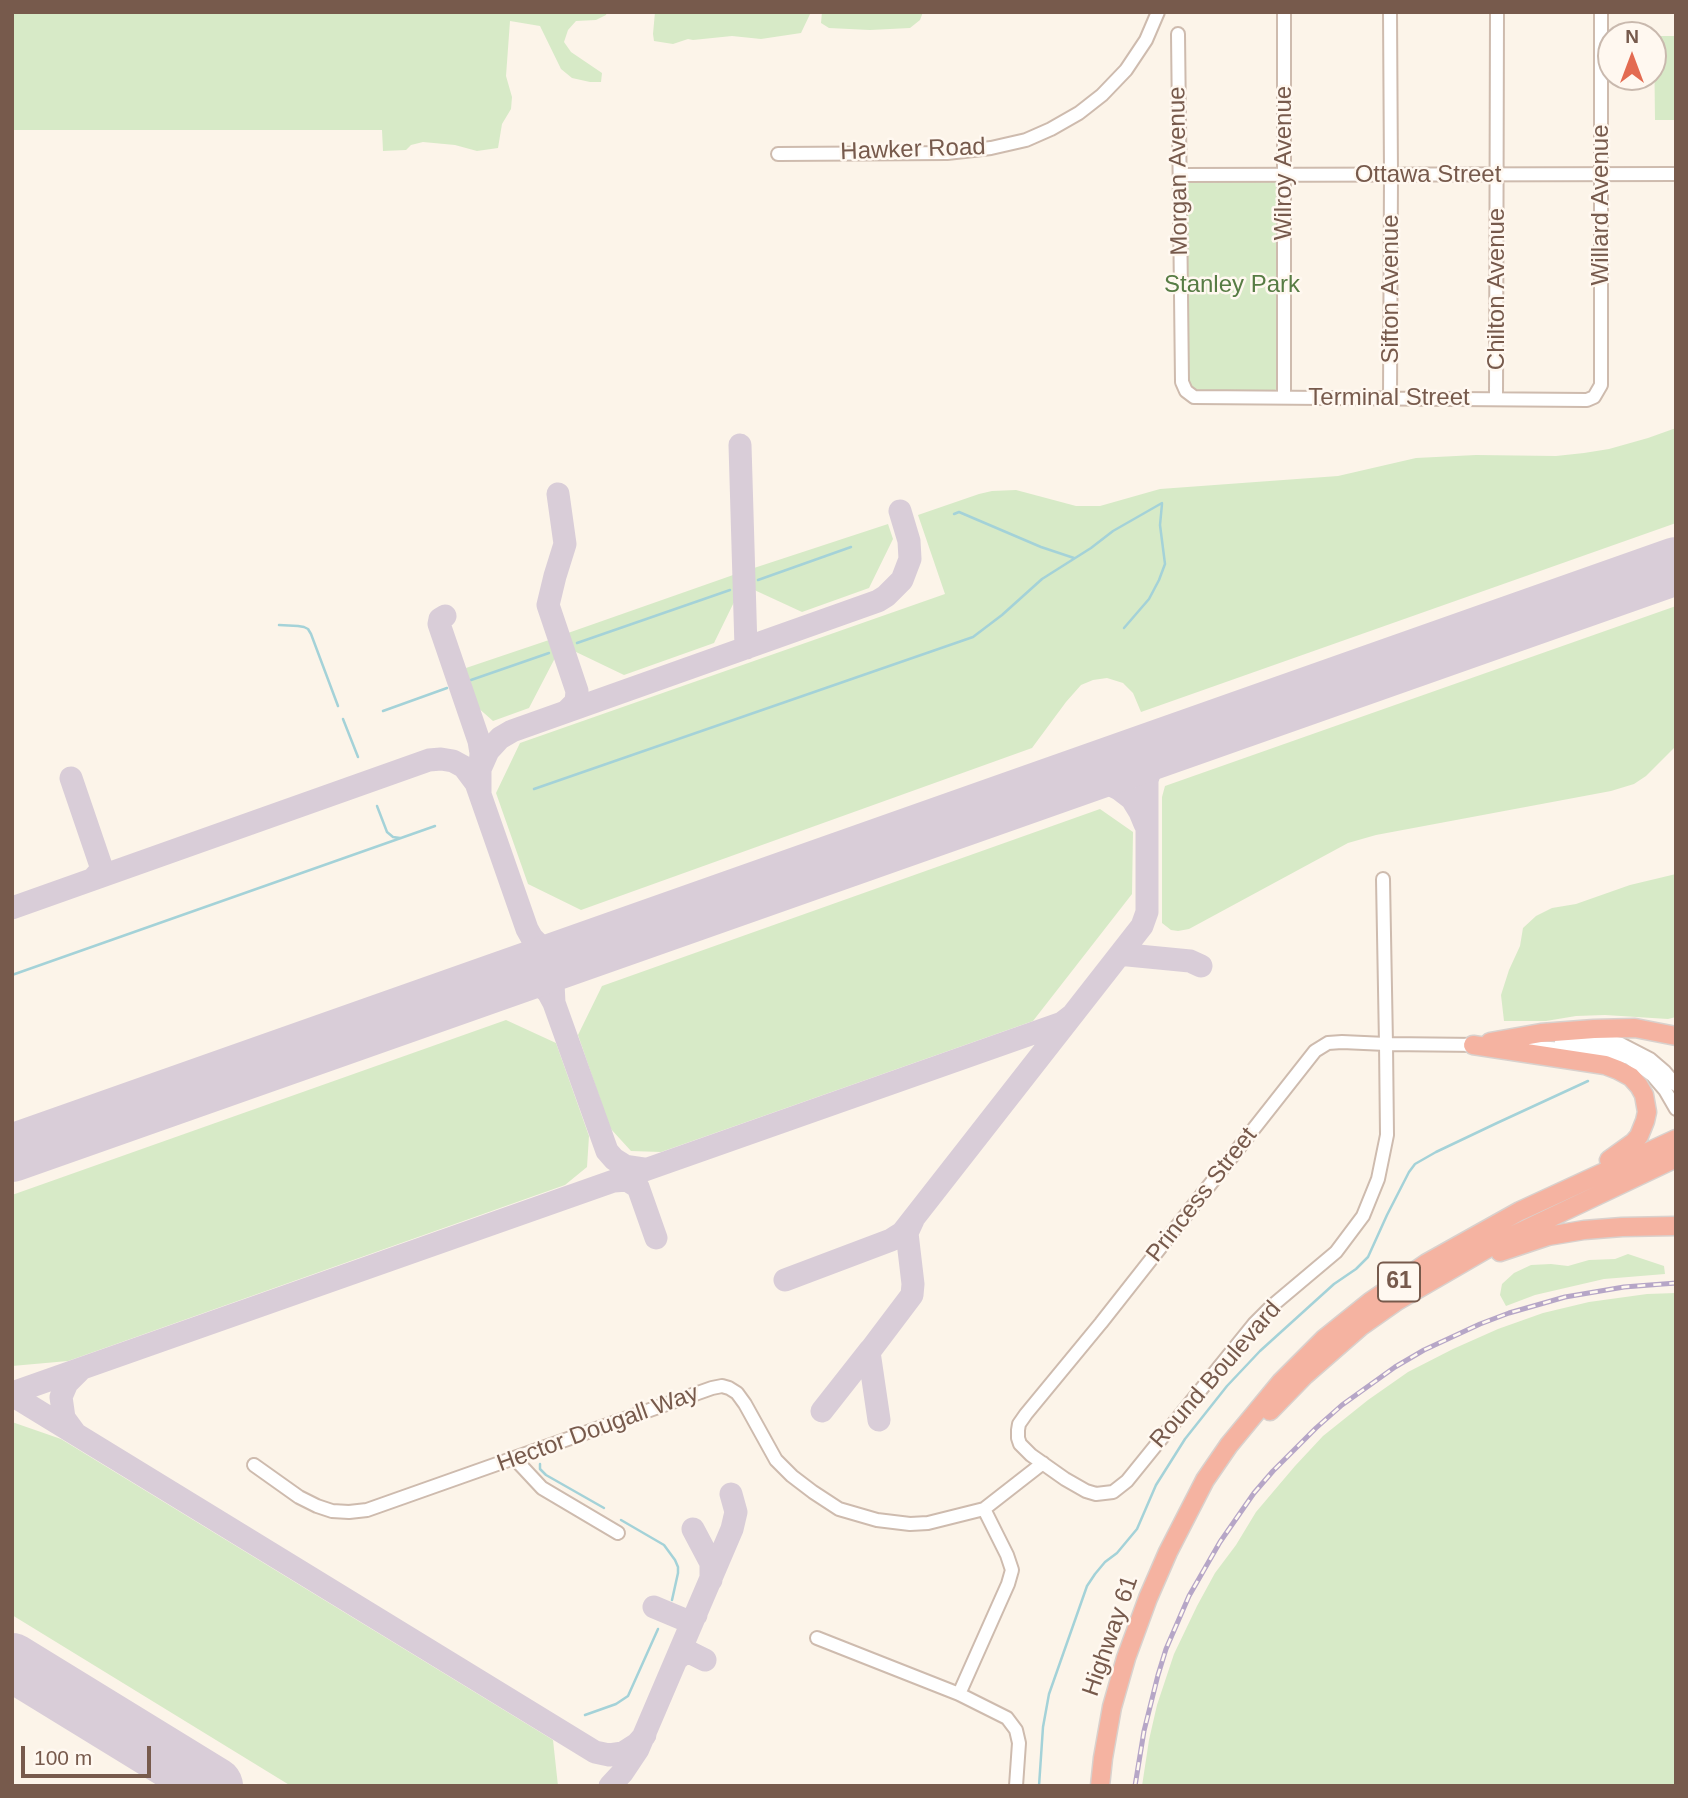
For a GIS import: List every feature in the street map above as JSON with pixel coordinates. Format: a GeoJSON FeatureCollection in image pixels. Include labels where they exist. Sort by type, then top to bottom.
{"type":"FeatureCollection","features":[{"type":"Feature","properties":{"kind":"highway"},"geometry":{"type":"LineString","coordinates":[[1473,1045],[1541,1033],[1594,1029],[1635,1028],[1676,1036]]}},
{"type":"Feature","properties":{"kind":"highway"},"geometry":{"type":"LineString","coordinates":[[1473,1045],[1605,1065],[1631,1077],[1639,1086],[1646,1103],[1645,1121],[1634,1142],[1610,1160],[1520,1211]]}},
{"type":"Feature","properties":{"kind":"highway","name":"61"},"geometry":{"type":"LineString","coordinates":[[1191,1509],[1205,1480],[1229,1445],[1281,1382],[1324,1339],[1370,1302],[1427,1263],[1520,1211],[1676,1139]]}},
{"type":"Feature","properties":{"kind":"highway","name":"61"},"geometry":{"type":"LineString","coordinates":[[1191,1509],[1270,1412],[1305,1375],[1360,1327],[1441,1274],[1497,1243],[1676,1158]]}},
{"type":"Feature","properties":{"kind":"highway"},"geometry":{"type":"LineString","coordinates":[[1441,1274],[1548,1237],[1584,1230],[1676,1226]]}},
{"type":"Feature","properties":{"kind":"highway","name":"Highway 61"},"geometry":{"type":"LineString","coordinates":[[1100,1786],[1112,1707],[1126,1658],[1168,1552],[1191,1509]]}},
{"type":"Feature","properties":{"kind":"street","name":"Hawker Road"},"geometry":{"type":"LineString","coordinates":[[778,154],[947,153],[991,148],[1026,140],[1079,113],[1102,95],[1126,70],[1146,40],[1158,12]]}},
{"type":"Feature","properties":{"kind":"street","name":"Wilroy Avenue"},"geometry":{"type":"LineString","coordinates":[[1284,12],[1284,397]]}},
{"type":"Feature","properties":{"kind":"street","name":"Sifton Avenue"},"geometry":{"type":"LineString","coordinates":[[1390,12],[1390,398]]}},
{"type":"Feature","properties":{"kind":"street","name":"Chilton Avenue"},"geometry":{"type":"LineString","coordinates":[[1496,399],[1497,12]]}},
{"type":"Feature","properties":{"kind":"street","name":"Willard Avenue"},"geometry":{"type":"LineString","coordinates":[[1594,397],[1601,385],[1601,12]]}},
{"type":"Feature","properties":{"kind":"street","name":"Morgan Avenue"},"geometry":{"type":"LineString","coordinates":[[1178,34],[1182,382],[1186,391]]}},
{"type":"Feature","properties":{"kind":"street","name":"Ottawa Street"},"geometry":{"type":"LineString","coordinates":[[1180,175],[1676,174]]}},
{"type":"Feature","properties":{"kind":"street","name":"Terminal Street"},"geometry":{"type":"LineString","coordinates":[[1186,391],[1194,397],[1587,400],[1594,397]]}},
{"type":"Feature","properties":{"kind":"street"},"geometry":{"type":"LineString","coordinates":[[1383,879],[1385,1044]]}},
{"type":"Feature","properties":{"kind":"street","name":"Princess Street"},"geometry":{"type":"LineString","coordinates":[[1473,1045],[1604,1040],[1621,1044],[1639,1053],[1664,1071],[1676,1085]]}},
{"type":"Feature","properties":{"kind":"street","name":"Princess Street"},"geometry":{"type":"LineString","coordinates":[[1043,1463],[1020,1444],[1019,1424],[1320,1046],[1328,1043],[1473,1045],[1587,1049],[1618,1054],[1639,1064],[1653,1076],[1676,1109]]}},
{"type":"Feature","properties":{"kind":"street","name":"Round Boulevard"},"geometry":{"type":"LineString","coordinates":[[1043,1463],[1086,1491],[1105,1494],[1121,1487],[1254,1324],[1346,1241],[1369,1204],[1384,1156],[1387,1135],[1385,1044]]}},
{"type":"Feature","properties":{"kind":"street","name":"Hector Dougall Way"},"geometry":{"type":"LineString","coordinates":[[254,1465],[299,1497],[317,1506],[332,1511],[367,1510],[722,1386],[737,1393],[776,1460],[792,1476],[839,1509],[877,1520],[910,1524],[928,1523],[984,1509]]}},
{"type":"Feature","properties":{"kind":"street"},"geometry":{"type":"LineString","coordinates":[[514,1458],[542,1488],[618,1533]]}},
{"type":"Feature","properties":{"kind":"street"},"geometry":{"type":"LineString","coordinates":[[959,1694],[1012,1570],[984,1509],[1043,1463]]}},
{"type":"Feature","properties":{"kind":"street"},"geometry":{"type":"LineString","coordinates":[[817,1638],[959,1694],[1007,1718],[1016,1730],[1020,1743],[1016,1786]]}},
{"type":"Feature","properties":{"kind":"green space"},"geometry":{"type":"Polygon","coordinates":[[[12,12],[607,12],[596,20],[576,21],[568,30],[564,42],[571,52],[602,73],[601,82],[572,78],[561,69],[540,26],[510,21],[506,76],[512,97],[511,109],[502,124],[498,148],[477,151],[455,145],[423,142],[411,145],[406,150],[383,151],[382,130],[12,130],[12,12]]]}},
{"type":"Feature","properties":{"kind":"green space"},"geometry":{"type":"Polygon","coordinates":[[[655,12],[811,12],[801,33],[761,39],[732,36],[688,39],[673,44],[654,41],[655,12]]]}},
{"type":"Feature","properties":{"kind":"green space"},"geometry":{"type":"Polygon","coordinates":[[[822,12],[923,12],[920,20],[910,28],[870,30],[829,28],[821,23],[822,12]]]}},
{"type":"Feature","properties":{"kind":"green space"},"geometry":{"type":"Polygon","coordinates":[[[1667,36],[1676,36],[1676,120],[1655,120],[1655,91],[1667,91],[1667,36]]]}},
{"type":"Feature","properties":{"kind":"green space","name":"Stanley Park"},"geometry":{"type":"Polygon","coordinates":[[[1279,179],[1279,381],[1276,389],[1274,392],[1196,391],[1185,377],[1187,187],[1193,180],[1279,179]]]}},
{"type":"Feature","properties":{"kind":"green space"},"geometry":{"type":"Polygon","coordinates":[[[1676,428],[1676,523],[1141,712],[1133,693],[1123,683],[1107,678],[1093,680],[1081,685],[1032,748],[581,910],[528,884],[496,793],[520,743],[945,594],[918,515],[992,491],[1016,490],[1076,506],[1100,506],[1160,489],[1338,476],[1416,458],[1476,455],[1556,456],[1584,453],[1609,449],[1676,428]]]}},
{"type":"Feature","properties":{"kind":"green space"},"geometry":{"type":"Polygon","coordinates":[[[888,524],[893,539],[869,588],[802,612],[750,588],[750,571],[754,568],[888,524]]]}},
{"type":"Feature","properties":{"kind":"green space"},"geometry":{"type":"Polygon","coordinates":[[[736,574],[737,596],[714,643],[624,675],[574,651],[568,633],[736,574]]]}},
{"type":"Feature","properties":{"kind":"green space"},"geometry":{"type":"Polygon","coordinates":[[[1676,606],[1676,746],[1646,776],[1634,784],[1611,791],[1376,835],[1348,843],[1189,929],[1171,930],[1162,923],[1162,797],[1165,786],[1676,606]]]}},
{"type":"Feature","properties":{"kind":"green space"},"geometry":{"type":"Polygon","coordinates":[[[549,640],[555,658],[529,708],[493,721],[476,706],[463,669],[549,640]]]}},
{"type":"Feature","properties":{"kind":"green space"},"geometry":{"type":"Polygon","coordinates":[[[1100,809],[1133,832],[1132,894],[1033,1021],[661,1152],[631,1151],[610,1128],[578,1035],[602,986],[1100,809]]]}},
{"type":"Feature","properties":{"kind":"green space"},"geometry":{"type":"Polygon","coordinates":[[[1676,874],[1676,1017],[1668,1019],[1605,1015],[1546,1021],[1504,1021],[1501,995],[1520,946],[1523,928],[1536,916],[1552,908],[1576,904],[1630,885],[1676,874]]]}},
{"type":"Feature","properties":{"kind":"green space"},"geometry":{"type":"Polygon","coordinates":[[[506,1020],[556,1043],[589,1136],[587,1167],[565,1185],[68,1361],[12,1366],[12,1195],[506,1020]]]}},
{"type":"Feature","properties":{"kind":"green space"},"geometry":{"type":"Polygon","coordinates":[[[1628,1254],[1664,1266],[1665,1274],[1604,1279],[1535,1295],[1506,1306],[1500,1295],[1502,1284],[1514,1273],[1531,1265],[1568,1266],[1589,1260],[1615,1259],[1628,1254]]]}},
{"type":"Feature","properties":{"kind":"green space"},"geometry":{"type":"Polygon","coordinates":[[[1676,1293],[1676,1786],[1142,1786],[1157,1705],[1174,1654],[1197,1606],[1215,1573],[1256,1512],[1323,1436],[1408,1372],[1498,1329],[1543,1313],[1589,1302],[1676,1293]]]}},
{"type":"Feature","properties":{"kind":"green space"},"geometry":{"type":"Polygon","coordinates":[[[12,1422],[61,1439],[553,1740],[558,1786],[291,1786],[12,1615],[12,1422]]]}},
{"type":"Feature","properties":{"kind":"waterway"},"geometry":{"type":"LineString","coordinates":[[534,789],[973,637],[1042,579],[1113,531],[1162,503]]}},
{"type":"Feature","properties":{"kind":"waterway"},"geometry":{"type":"LineString","coordinates":[[1124,628],[1149,599],[1165,564],[1160,525],[1162,504]]}},
{"type":"Feature","properties":{"kind":"waterway"},"geometry":{"type":"LineString","coordinates":[[954,514],[959,512],[1074,558]]}},
{"type":"Feature","properties":{"kind":"waterway"},"geometry":{"type":"LineString","coordinates":[[758,580],[851,547]]}},
{"type":"Feature","properties":{"kind":"waterway"},"geometry":{"type":"LineString","coordinates":[[577,643],[730,590]]}},
{"type":"Feature","properties":{"kind":"waterway"},"geometry":{"type":"LineString","coordinates":[[279,625],[308,629],[338,706]]}},
{"type":"Feature","properties":{"kind":"waterway"},"geometry":{"type":"LineString","coordinates":[[471,680],[549,653]]}},
{"type":"Feature","properties":{"kind":"waterway"},"geometry":{"type":"LineString","coordinates":[[383,711],[447,688]]}},
{"type":"Feature","properties":{"kind":"waterway"},"geometry":{"type":"LineString","coordinates":[[343,719],[358,757]]}},
{"type":"Feature","properties":{"kind":"waterway"},"geometry":{"type":"LineString","coordinates":[[377,806],[387,832],[400,838]]}},
{"type":"Feature","properties":{"kind":"waterway"},"geometry":{"type":"LineString","coordinates":[[12,975],[435,826]]}},
{"type":"Feature","properties":{"kind":"waterway"},"geometry":{"type":"LineString","coordinates":[[1039,1786],[1043,1727],[1049,1694],[1087,1586],[1105,1562],[1117,1553],[1137,1529],[1156,1485],[1185,1439],[1227,1386],[1260,1351],[1368,1257],[1415,1164],[1588,1081]]}},
{"type":"Feature","properties":{"kind":"waterway"},"geometry":{"type":"LineString","coordinates":[[540,1464],[540,1469],[546,1475],[604,1508]]}},
{"type":"Feature","properties":{"kind":"waterway"},"geometry":{"type":"LineString","coordinates":[[621,1520],[664,1545],[675,1560],[678,1573],[672,1600]]}},
{"type":"Feature","properties":{"kind":"waterway"},"geometry":{"type":"LineString","coordinates":[[585,1715],[616,1704],[628,1696],[658,1629]]}},
{"type":"Feature","properties":{"kind":"taxiway"},"geometry":{"type":"LineString","coordinates":[[740,445],[746,648]]}},
{"type":"Feature","properties":{"kind":"taxiway"},"geometry":{"type":"LineString","coordinates":[[558,494],[565,544],[548,605],[577,691],[576,702],[567,711]]}},
{"type":"Feature","properties":{"kind":"taxiway"},"geometry":{"type":"LineString","coordinates":[[480,792],[480,769],[488,751],[500,738],[512,731],[886,596],[902,580],[910,559],[909,541],[900,511]]}},
{"type":"Feature","properties":{"kind":"taxiway"},"geometry":{"type":"LineString","coordinates":[[445,616],[440,619],[439,624],[479,741],[480,769]]}},
{"type":"Feature","properties":{"kind":"taxiway"},"geometry":{"type":"LineString","coordinates":[[785,1280],[891,1240],[902,1233],[1142,926],[1147,912],[1147,780],[1153,762],[1165,749],[1247,720]]}},
{"type":"Feature","properties":{"kind":"taxiway"},"geometry":{"type":"LineString","coordinates":[[12,908],[429,760],[441,759],[464,767],[476,783],[527,929],[540,946],[552,952],[567,954],[651,925]]}},
{"type":"Feature","properties":{"kind":"taxiway"},"geometry":{"type":"LineString","coordinates":[[71,778],[101,866],[93,879]]}},
{"type":"Feature","properties":{"kind":"taxiway"},"geometry":{"type":"LineString","coordinates":[[1045,792],[1078,781],[1107,783],[1132,799],[1145,824]]}},
{"type":"Feature","properties":{"kind":"taxiway"},"geometry":{"type":"LineString","coordinates":[[584,954],[570,960],[559,970],[553,983],[554,1003],[607,1151],[625,1166],[645,1169]]}},
{"type":"Feature","properties":{"kind":"taxiway"},"geometry":{"type":"LineString","coordinates":[[1117,958],[1128,955],[1190,961],[1201,966]]}},
{"type":"Feature","properties":{"kind":"taxiway"},"geometry":{"type":"LineString","coordinates":[[431,1008],[514,978],[530,980],[541,986],[554,1003]]}},
{"type":"Feature","properties":{"kind":"taxiway"},"geometry":{"type":"LineString","coordinates":[[12,1393],[1062,1023],[1071,1016]]}},
{"type":"Feature","properties":{"kind":"taxiway"},"geometry":{"type":"LineString","coordinates":[[614,1181],[627,1180],[638,1187],[656,1238]]}},
{"type":"Feature","properties":{"kind":"taxiway"},"geometry":{"type":"LineString","coordinates":[[879,1420],[869,1352],[912,1295],[907,1233],[913,1220]]}},
{"type":"Feature","properties":{"kind":"taxiway"},"geometry":{"type":"LineString","coordinates":[[822,1411],[870,1350]]}},
{"type":"Feature","properties":{"kind":"taxiway"},"geometry":{"type":"LineString","coordinates":[[75,1433],[64,1418],[61,1397],[67,1383],[80,1370]]}},
{"type":"Feature","properties":{"kind":"taxiway"},"geometry":{"type":"LineString","coordinates":[[12,1395],[595,1752],[609,1755],[623,1753],[645,1735]]}},
{"type":"Feature","properties":{"kind":"taxiway"},"geometry":{"type":"LineString","coordinates":[[610,1786],[638,1749],[732,1529],[736,1512],[731,1494]]}},
{"type":"Feature","properties":{"kind":"taxiway"},"geometry":{"type":"LineString","coordinates":[[693,1529],[711,1563],[711,1580]]}},
{"type":"Feature","properties":{"kind":"taxiway"},"geometry":{"type":"LineString","coordinates":[[654,1607],[685,1620],[696,1615]]}},
{"type":"Feature","properties":{"kind":"taxiway"},"geometry":{"type":"LineString","coordinates":[[677,1659],[683,1654],[691,1653],[705,1660]]}},
{"type":"Feature","properties":{"kind":"runway"},"geometry":{"type":"LineString","coordinates":[[12,1153],[1676,566]]}},
{"type":"Feature","properties":{"kind":"runway"},"geometry":{"type":"LineString","coordinates":[[12,1662],[214,1786]]}},
{"type":"Feature","properties":{"kind":"railway"},"geometry":{"type":"LineString","coordinates":[[1135,1786],[1144,1731],[1158,1675],[1189,1596],[1220,1542],[1254,1493],[1316,1428],[1342,1405],[1395,1367],[1480,1324],[1565,1297],[1624,1287],[1676,1283]]}}]}
